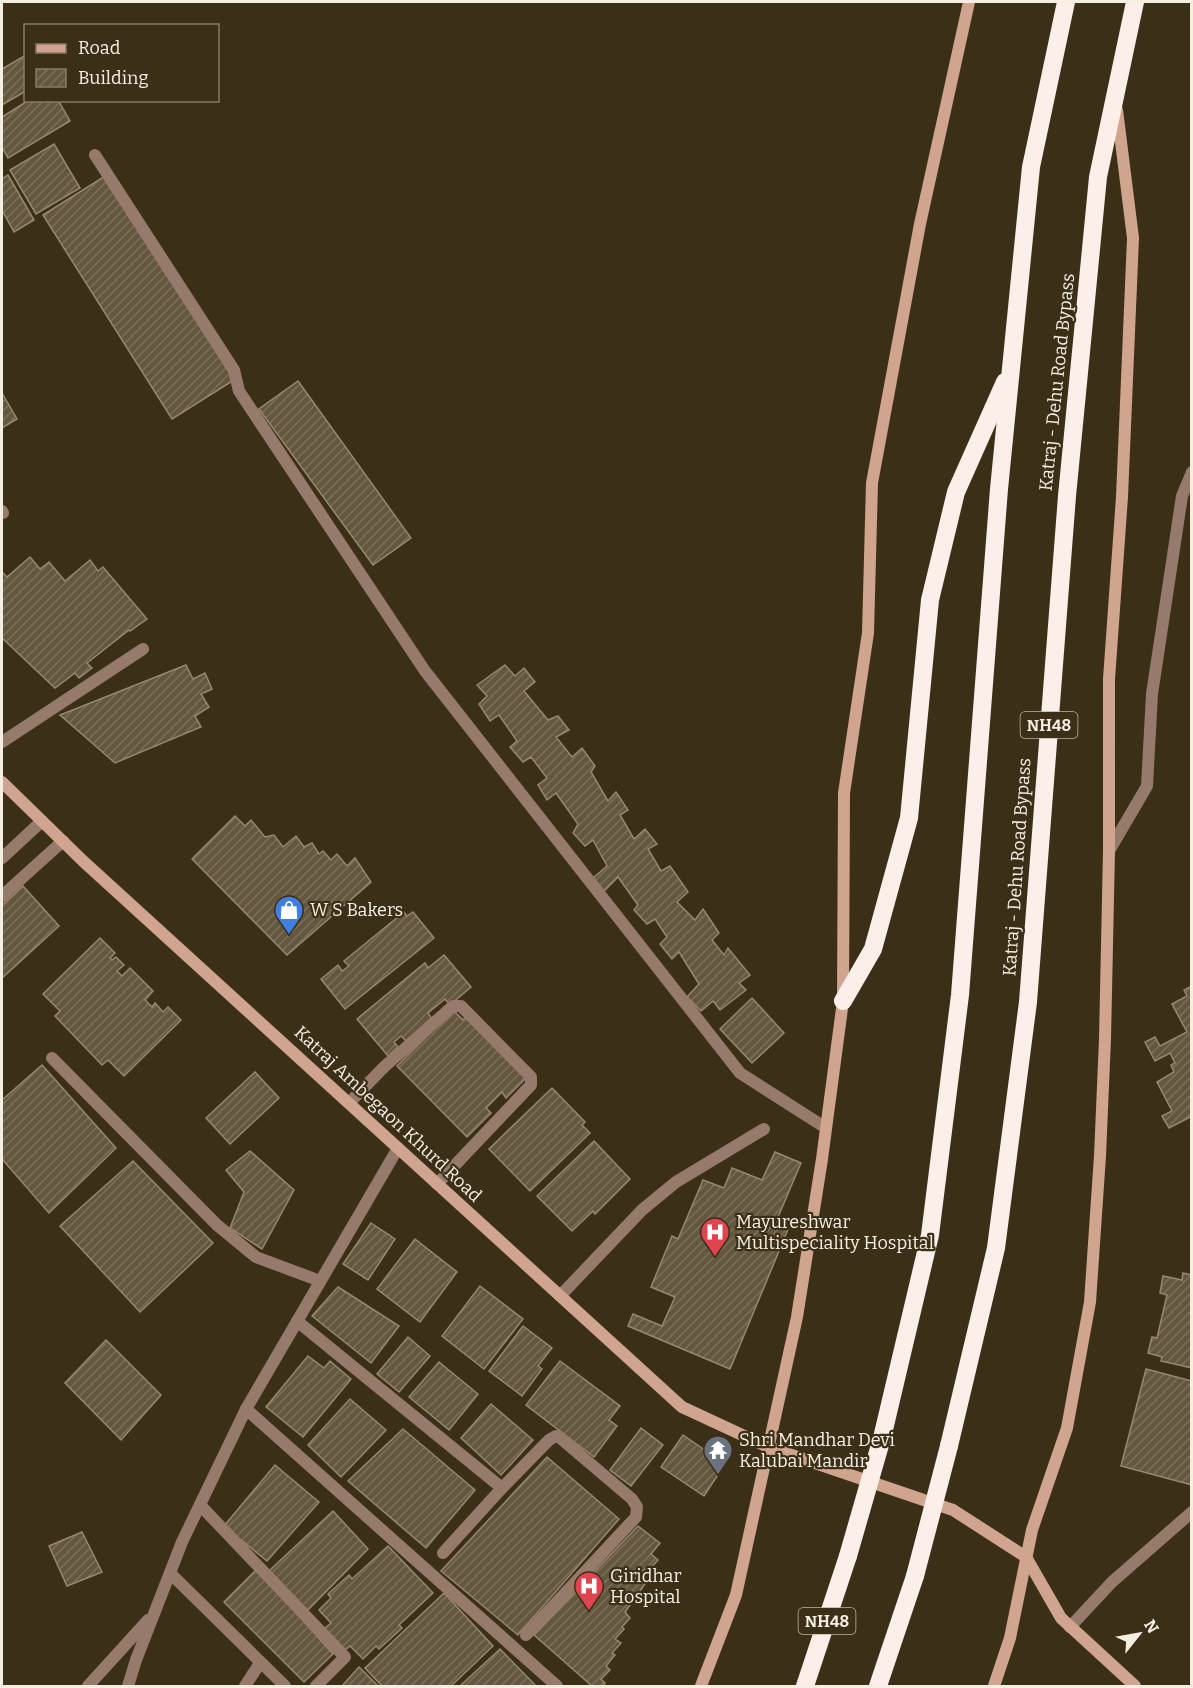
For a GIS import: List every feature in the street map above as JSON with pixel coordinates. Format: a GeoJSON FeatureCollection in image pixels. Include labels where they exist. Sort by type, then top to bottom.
{"type":"FeatureCollection","features":[{"type":"Feature","properties":{"kind":"highway","name":"NH48"},"geometry":{"type":"LineString","coordinates":[[805,1686],[848,1556],[882,1438],[930,1235],[960,995],[999,489],[1031,167],[1066,2]]}},
{"type":"Feature","properties":{"kind":"highway","name":"Katraj - Dehu Road Bypass"},"geometry":{"type":"LineString","coordinates":[[878,1686],[915,1576],[949,1446],[996,1248],[1028,1002],[1068,484],[1098,177],[1135,2]]}},
{"type":"Feature","properties":{"kind":"highway"},"geometry":{"type":"LineString","coordinates":[[843,1001],[873,950],[909,818],[930,600],[956,492],[1011,368]]}},
{"type":"Feature","properties":{"kind":"street"},"geometry":{"type":"LineString","coordinates":[[701,1686],[736,1595],[797,1317],[843,1001],[844,794],[868,633],[872,483],[920,224],[969,2]]}},
{"type":"Feature","properties":{"kind":"street"},"geometry":{"type":"LineString","coordinates":[[994,1686],[1011,1638],[1032,1530],[1067,1428],[1089,1302],[1100,1156],[1105,1039],[1109,851],[1109,680],[1122,497],[1133,238],[1115,98]]}},
{"type":"Feature","properties":{"kind":"street"},"geometry":{"type":"LineString","coordinates":[[95,155],[234,370],[240,392],[425,671],[740,1073],[826,1128]]}},
{"type":"Feature","properties":{"kind":"street"},"geometry":{"type":"LineString","coordinates":[[1109,851],[1147,786],[1152,694],[1182,496],[1191,472]]}},
{"type":"Feature","properties":{"kind":"street"},"geometry":{"type":"LineString","coordinates":[[2,742],[143,649]]}},
{"type":"Feature","properties":{"kind":"street","name":"Katraj Ambegaon Khurd Road"},"geometry":{"type":"LineString","coordinates":[[2,782],[63,841],[682,1407],[768,1447],[952,1510],[1026,1557]]}},
{"type":"Feature","properties":{"kind":"street"},"geometry":{"type":"LineString","coordinates":[[2,858],[42,821]]}},
{"type":"Feature","properties":{"kind":"street"},"geometry":{"type":"LineString","coordinates":[[2,896],[63,841]]}},
{"type":"Feature","properties":{"kind":"street"},"geometry":{"type":"LineString","coordinates":[[350,1103],[384,1067],[453,1006],[461,1006],[531,1077],[531,1085],[437,1184]]}},
{"type":"Feature","properties":{"kind":"street"},"geometry":{"type":"LineString","coordinates":[[52,1058],[217,1225],[256,1257],[320,1281]]}},
{"type":"Feature","properties":{"kind":"street"},"geometry":{"type":"LineString","coordinates":[[560,1296],[642,1210],[676,1182],[764,1129]]}},
{"type":"Feature","properties":{"kind":"street"},"geometry":{"type":"LineString","coordinates":[[128,1686],[182,1542],[246,1409],[398,1148]]}},
{"type":"Feature","properties":{"kind":"street"},"geometry":{"type":"LineString","coordinates":[[297,1321],[502,1488]]}},
{"type":"Feature","properties":{"kind":"street"},"geometry":{"type":"LineString","coordinates":[[246,1409],[557,1686]]}},
{"type":"Feature","properties":{"kind":"street"},"geometry":{"type":"LineString","coordinates":[[443,1553],[552,1437],[559,1437],[632,1499],[637,1507],[636,1517],[526,1635]]}},
{"type":"Feature","properties":{"kind":"street"},"geometry":{"type":"LineString","coordinates":[[200,1505],[345,1657],[316,1686]]}},
{"type":"Feature","properties":{"kind":"street"},"geometry":{"type":"LineString","coordinates":[[1071,1627],[1112,1582],[1191,1512]]}},
{"type":"Feature","properties":{"kind":"street"},"geometry":{"type":"LineString","coordinates":[[1026,1557],[1061,1618],[1135,1686]]}},
{"type":"Feature","properties":{"kind":"street"},"geometry":{"type":"LineString","coordinates":[[170,1573],[285,1686]]}},
{"type":"Feature","properties":{"kind":"street"},"geometry":{"type":"LineString","coordinates":[[88,1686],[153,1615]]}},
{"type":"Feature","properties":{"kind":"street"},"geometry":{"type":"LineString","coordinates":[[246,1686],[260,1663]]}},
{"type":"Feature","properties":{"kind":"building"},"geometry":{"type":"Polygon","coordinates":[[[24,56],[24,92],[2,105],[2,69],[24,56]]]}},
{"type":"Feature","properties":{"kind":"building"},"geometry":{"type":"Polygon","coordinates":[[[26,102],[59,102],[70,121],[8,158],[2,147],[2,117],[26,102]]]}},
{"type":"Feature","properties":{"kind":"building"},"geometry":{"type":"Polygon","coordinates":[[[54,144],[80,188],[36,214],[10,170],[54,144]]]}},
{"type":"Feature","properties":{"kind":"building"},"geometry":{"type":"Polygon","coordinates":[[[8,175],[34,220],[14,232],[2,210],[2,179],[8,175]]]}},
{"type":"Feature","properties":{"kind":"building"},"geometry":{"type":"Polygon","coordinates":[[[105,176],[234,380],[172,419],[43,215],[105,176]]]}},
{"type":"Feature","properties":{"kind":"building"},"geometry":{"type":"Polygon","coordinates":[[[298,381],[411,538],[373,565],[259,409],[298,381]]]}},
{"type":"Feature","properties":{"kind":"building"},"geometry":{"type":"Polygon","coordinates":[[[2,393],[17,419],[2,428],[2,393]]]}},
{"type":"Feature","properties":{"kind":"building"},"geometry":{"type":"Polygon","coordinates":[[[30,557],[40,569],[49,562],[65,581],[90,560],[98,571],[103,567],[147,619],[87,663],[92,668],[79,678],[75,673],[55,688],[2,638],[2,572],[7,577],[30,557]]]}},
{"type":"Feature","properties":{"kind":"building"},"geometry":{"type":"Polygon","coordinates":[[[186,665],[193,679],[205,673],[212,689],[201,694],[209,707],[195,716],[201,727],[115,763],[60,715],[186,665]]]}},
{"type":"Feature","properties":{"kind":"building"},"geometry":{"type":"Polygon","coordinates":[[[505,665],[515,676],[524,668],[535,682],[524,691],[548,720],[558,716],[569,730],[556,737],[572,757],[582,748],[595,766],[591,772],[608,801],[616,792],[628,810],[620,815],[634,839],[645,829],[657,844],[648,849],[661,871],[670,866],[688,892],[677,902],[695,920],[703,909],[719,933],[712,940],[724,955],[728,948],[750,975],[739,983],[746,990],[720,1010],[713,1001],[701,1011],[687,997],[699,984],[679,952],[672,959],[660,944],[667,937],[655,919],[647,924],[634,910],[638,905],[618,877],[603,892],[593,878],[607,866],[593,840],[585,846],[573,833],[578,824],[556,793],[547,800],[538,785],[547,778],[531,757],[523,762],[510,747],[517,741],[499,715],[490,721],[479,704],[487,696],[477,685],[505,665]]]}},
{"type":"Feature","properties":{"kind":"building"},"geometry":{"type":"Polygon","coordinates":[[[235,816],[245,826],[251,820],[265,837],[274,835],[283,847],[296,836],[304,847],[312,843],[319,854],[323,851],[331,860],[337,854],[347,866],[355,858],[371,882],[287,955],[192,859],[235,816]]]}},
{"type":"Feature","properties":{"kind":"building"},"geometry":{"type":"Polygon","coordinates":[[[23,886],[59,926],[2,978],[2,905],[23,886]]]}},
{"type":"Feature","properties":{"kind":"building"},"geometry":{"type":"Polygon","coordinates":[[[404,912],[407,916],[413,912],[434,938],[345,1009],[321,979],[338,965],[342,971],[349,966],[344,961],[404,912]]]}},
{"type":"Feature","properties":{"kind":"building"},"geometry":{"type":"Polygon","coordinates":[[[100,938],[115,953],[110,958],[112,960],[116,957],[124,965],[117,971],[122,976],[130,968],[153,991],[145,1000],[152,1007],[155,1003],[163,1012],[168,1007],[181,1020],[124,1076],[108,1060],[102,1065],[55,1016],[60,1011],[43,994],[100,938]]]}},
{"type":"Feature","properties":{"kind":"building"},"geometry":{"type":"Polygon","coordinates":[[[444,955],[471,987],[450,1005],[445,999],[428,1013],[432,1019],[406,1041],[401,1036],[394,1042],[398,1047],[388,1056],[357,1019],[425,963],[428,968],[444,955]]]}},
{"type":"Feature","properties":{"kind":"building"},"geometry":{"type":"Polygon","coordinates":[[[1192,986],[1192,1116],[1169,1128],[1162,1116],[1172,1111],[1157,1082],[1174,1072],[1171,1065],[1175,1063],[1170,1053],[1155,1061],[1145,1042],[1155,1037],[1160,1046],[1187,1032],[1172,1004],[1187,996],[1184,990],[1192,986]]]}},
{"type":"Feature","properties":{"kind":"building"},"geometry":{"type":"Polygon","coordinates":[[[752,998],[784,1033],[752,1063],[720,1029],[752,998]]]}},
{"type":"Feature","properties":{"kind":"building"},"geometry":{"type":"Polygon","coordinates":[[[453,1010],[463,1020],[467,1016],[527,1077],[506,1098],[502,1092],[486,1108],[491,1113],[467,1137],[397,1066],[453,1010]]]}},
{"type":"Feature","properties":{"kind":"building"},"geometry":{"type":"Polygon","coordinates":[[[42,1065],[116,1148],[49,1213],[2,1159],[2,1100],[42,1065]]]}},
{"type":"Feature","properties":{"kind":"building"},"geometry":{"type":"Polygon","coordinates":[[[255,1072],[279,1098],[230,1144],[206,1118],[255,1072]]]}},
{"type":"Feature","properties":{"kind":"building"},"geometry":{"type":"Polygon","coordinates":[[[552,1088],[585,1122],[582,1125],[590,1133],[530,1191],[489,1149],[552,1088]]]}},
{"type":"Feature","properties":{"kind":"building"},"geometry":{"type":"Polygon","coordinates":[[[594,1141],[630,1179],[595,1214],[593,1211],[572,1231],[537,1196],[594,1141]]]}},
{"type":"Feature","properties":{"kind":"building"},"geometry":{"type":"Polygon","coordinates":[[[250,1151],[294,1190],[262,1249],[230,1228],[244,1192],[226,1170],[250,1151]]]}},
{"type":"Feature","properties":{"kind":"building"},"geometry":{"type":"Polygon","coordinates":[[[775,1152],[801,1163],[776,1222],[789,1227],[730,1369],[628,1326],[633,1314],[662,1326],[675,1297],[651,1287],[672,1236],[678,1239],[703,1180],[724,1188],[732,1168],[762,1180],[775,1152]]]}},
{"type":"Feature","properties":{"kind":"building"},"geometry":{"type":"Polygon","coordinates":[[[133,1161],[213,1243],[140,1312],[60,1226],[133,1161]]]}},
{"type":"Feature","properties":{"kind":"building"},"geometry":{"type":"Polygon","coordinates":[[[371,1223],[395,1239],[368,1280],[343,1264],[371,1223]]]}},
{"type":"Feature","properties":{"kind":"building"},"geometry":{"type":"Polygon","coordinates":[[[415,1239],[457,1272],[420,1322],[377,1289],[415,1239]]]}},
{"type":"Feature","properties":{"kind":"building"},"geometry":{"type":"Polygon","coordinates":[[[1183,1273],[1192,1275],[1192,1368],[1161,1361],[1162,1357],[1148,1353],[1152,1337],[1157,1338],[1167,1295],[1160,1293],[1163,1276],[1182,1280],[1183,1273]]]}},
{"type":"Feature","properties":{"kind":"building"},"geometry":{"type":"Polygon","coordinates":[[[480,1286],[523,1319],[484,1369],[442,1336],[480,1286]]]}},
{"type":"Feature","properties":{"kind":"building"},"geometry":{"type":"Polygon","coordinates":[[[338,1287],[399,1326],[371,1363],[312,1316],[338,1287]]]}},
{"type":"Feature","properties":{"kind":"building"},"geometry":{"type":"Polygon","coordinates":[[[523,1326],[552,1348],[538,1366],[542,1369],[522,1396],[489,1371],[523,1326]]]}},
{"type":"Feature","properties":{"kind":"building"},"geometry":{"type":"Polygon","coordinates":[[[408,1337],[430,1356],[399,1392],[377,1374],[408,1337]]]}},
{"type":"Feature","properties":{"kind":"building"},"geometry":{"type":"Polygon","coordinates":[[[106,1340],[161,1395],[121,1440],[65,1383],[106,1340]]]}},
{"type":"Feature","properties":{"kind":"building"},"geometry":{"type":"Polygon","coordinates":[[[308,1356],[324,1368],[330,1361],[351,1379],[303,1437],[266,1407],[308,1356]]]}},
{"type":"Feature","properties":{"kind":"building"},"geometry":{"type":"Polygon","coordinates":[[[560,1361],[620,1406],[609,1420],[617,1426],[594,1457],[526,1405],[560,1361]]]}},
{"type":"Feature","properties":{"kind":"building"},"geometry":{"type":"Polygon","coordinates":[[[439,1362],[478,1394],[449,1430],[409,1397],[439,1362]]]}},
{"type":"Feature","properties":{"kind":"building"},"geometry":{"type":"Polygon","coordinates":[[[1146,1369],[1192,1381],[1192,1485],[1121,1466],[1146,1369]]]}},
{"type":"Feature","properties":{"kind":"building"},"geometry":{"type":"Polygon","coordinates":[[[350,1399],[386,1430],[341,1477],[308,1445],[350,1399]]]}},
{"type":"Feature","properties":{"kind":"building"},"geometry":{"type":"Polygon","coordinates":[[[491,1404],[533,1440],[501,1475],[461,1438],[491,1404]]]}},
{"type":"Feature","properties":{"kind":"building"},"geometry":{"type":"Polygon","coordinates":[[[641,1428],[663,1445],[631,1486],[610,1470],[641,1428]]]}},
{"type":"Feature","properties":{"kind":"building"},"geometry":{"type":"Polygon","coordinates":[[[403,1429],[475,1490],[426,1548],[348,1481],[403,1429]]]}},
{"type":"Feature","properties":{"kind":"building"},"geometry":{"type":"Polygon","coordinates":[[[683,1435],[725,1464],[704,1496],[661,1467],[683,1435]]]}},
{"type":"Feature","properties":{"kind":"building"},"geometry":{"type":"Polygon","coordinates":[[[547,1457],[619,1519],[518,1635],[441,1571],[547,1457]]]}},
{"type":"Feature","properties":{"kind":"building"},"geometry":{"type":"Polygon","coordinates":[[[275,1465],[319,1502],[267,1561],[224,1526],[275,1465]]]}},
{"type":"Feature","properties":{"kind":"building"},"geometry":{"type":"Polygon","coordinates":[[[333,1511],[368,1549],[307,1611],[269,1571],[333,1511]]]}},
{"type":"Feature","properties":{"kind":"building"},"geometry":{"type":"Polygon","coordinates":[[[638,1526],[660,1543],[651,1554],[658,1560],[649,1570],[645,1569],[640,1574],[647,1581],[625,1612],[630,1618],[615,1639],[621,1643],[612,1653],[615,1655],[606,1666],[610,1670],[601,1679],[605,1683],[603,1686],[592,1686],[534,1635],[638,1526]]]}},
{"type":"Feature","properties":{"kind":"building"},"geometry":{"type":"Polygon","coordinates":[[[82,1532],[102,1572],[67,1586],[49,1546],[82,1532]]]}},
{"type":"Feature","properties":{"kind":"building"},"geometry":{"type":"Polygon","coordinates":[[[388,1546],[433,1593],[399,1625],[402,1628],[379,1649],[376,1646],[363,1659],[350,1646],[344,1651],[324,1629],[331,1623],[319,1610],[331,1598],[328,1594],[349,1575],[352,1579],[388,1546]]]}},
{"type":"Feature","properties":{"kind":"building"},"geometry":{"type":"Polygon","coordinates":[[[257,1569],[333,1654],[304,1682],[224,1602],[257,1569]]]}},
{"type":"Feature","properties":{"kind":"building"},"geometry":{"type":"Polygon","coordinates":[[[444,1593],[493,1646],[451,1686],[382,1686],[365,1668],[444,1593]]]}},
{"type":"Feature","properties":{"kind":"building"},"geometry":{"type":"Polygon","coordinates":[[[500,1649],[536,1686],[460,1686],[500,1649]]]}},
{"type":"Feature","properties":{"kind":"building"},"geometry":{"type":"Polygon","coordinates":[[[359,1667],[378,1686],[342,1686],[359,1667]]]}},
{"type":"Feature","properties":{"kind":"place","name":"W S Bakers"},"geometry":{"type":"Point","coordinates":[289,936]}},
{"type":"Feature","properties":{"kind":"place","name":"Mayureshwar Multispeciality Hospital"},"geometry":{"type":"Point","coordinates":[715,1258]}},
{"type":"Feature","properties":{"kind":"place","name":"Shri Mandhar Devi Kalubai Mandir"},"geometry":{"type":"Point","coordinates":[718,1476]}},
{"type":"Feature","properties":{"kind":"place","name":"Giridhar Hospital"},"geometry":{"type":"Point","coordinates":[589,1612]}}]}
